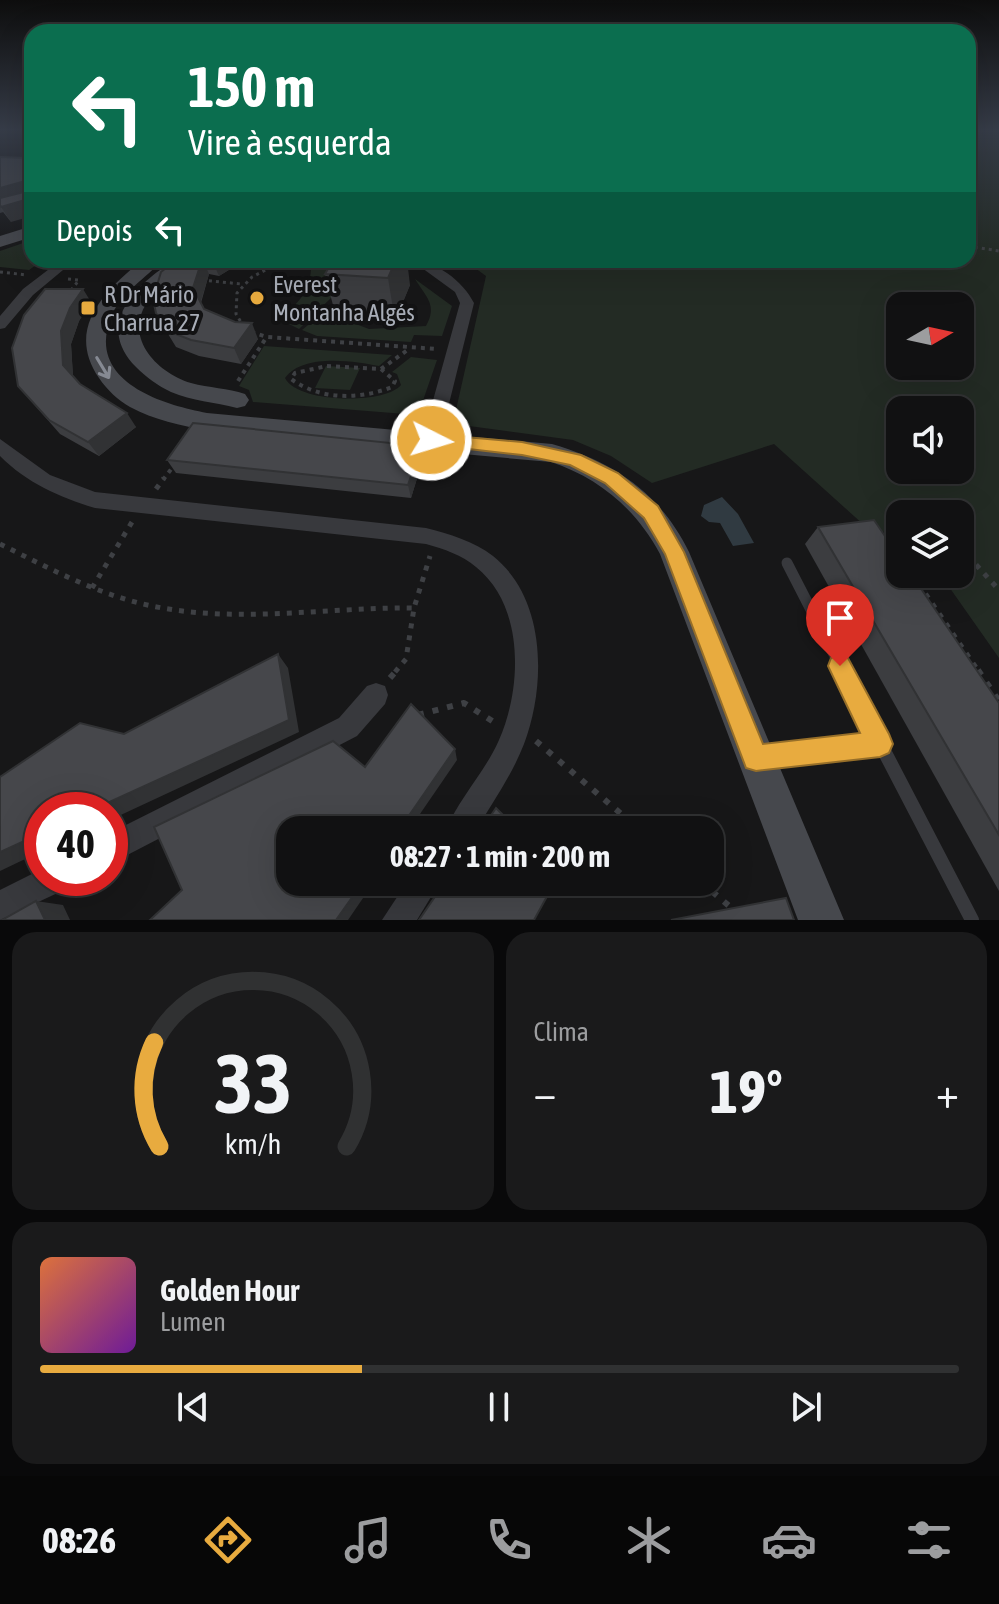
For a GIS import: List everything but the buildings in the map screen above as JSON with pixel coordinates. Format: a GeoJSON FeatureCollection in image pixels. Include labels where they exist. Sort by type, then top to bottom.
{"type":"FeatureCollection","features":[{"type":"Feature","properties":{"kind":"street"},"geometry":{"type":"LineString","coordinates":[[0,210],[24,203]]}},
{"type":"Feature","properties":{"kind":"street"},"geometry":{"type":"LineString","coordinates":[[0,242],[24,234]]}},
{"type":"Feature","properties":{"kind":"street"},"geometry":{"type":"LineString","coordinates":[[0,325],[16,304],[57,268]]}},
{"type":"Feature","properties":{"kind":"street"},"geometry":{"type":"LineString","coordinates":[[144,268],[113,294],[95,326],[93,341],[96,357],[116,387],[152,408],[170,416],[207,422],[522,448],[574,459],[611,478],[651,512],[674,552],[821,920]]}},
{"type":"Feature","properties":{"kind":"street"},"geometry":{"type":"LineString","coordinates":[[176,268],[150,286],[140,298],[127,326],[128,342],[142,362],[171,383],[232,398],[243,419],[259,427]]}},
{"type":"Feature","properties":{"kind":"street"},"geometry":{"type":"LineString","coordinates":[[429,268],[465,293],[467,309],[431,440]]}},
{"type":"Feature","properties":{"kind":"street"},"geometry":{"type":"LineString","coordinates":[[207,422],[225,414],[232,398]]}},
{"type":"Feature","properties":{"kind":"street"},"geometry":{"type":"LineString","coordinates":[[0,445],[42,481],[56,489],[95,500],[436,538],[459,546],[490,566],[515,602],[523,635],[526,670],[510,747],[468,816]]}},
{"type":"Feature","properties":{"kind":"street"},"geometry":{"type":"LineString","coordinates":[[128,840],[348,727],[376,695]]}},
{"type":"Feature","properties":{"kind":"street"},"geometry":{"type":"LineString","coordinates":[[0,906],[24,894]]}},
{"type":"Feature","properties":{"kind":"street"},"geometry":{"type":"LineString","coordinates":[[398,920],[415,896]]}},
{"type":"Feature","properties":{"kind":"lane"},"geometry":{"type":"LineString","coordinates":[[787,563],[972,920]]}},
{"type":"Feature","properties":{"kind":"lane"},"geometry":{"type":"LineString","coordinates":[[756,758],[880,744]]}},
{"type":"Feature","properties":{"kind":"path"},"geometry":{"type":"LineString","coordinates":[[976,247],[999,251]]}},
{"type":"Feature","properties":{"kind":"path"},"geometry":{"type":"LineString","coordinates":[[265,268],[238,288],[234,304],[239,320],[248,330],[267,337],[455,350]]}},
{"type":"Feature","properties":{"kind":"path"},"geometry":{"type":"LineString","coordinates":[[45,276],[79,280],[69,293],[113,294]]}},
{"type":"Feature","properties":{"kind":"path"},"geometry":{"type":"LineString","coordinates":[[194,284],[203,280],[243,284]]}},
{"type":"Feature","properties":{"kind":"path"},"geometry":{"type":"LineString","coordinates":[[232,398],[267,337]]}},
{"type":"Feature","properties":{"kind":"path"},"geometry":{"type":"LineString","coordinates":[[381,369],[395,381],[392,387],[365,394],[312,391],[291,379],[295,373],[315,367],[381,369],[411,347]]}},
{"type":"Feature","properties":{"kind":"path"},"geometry":{"type":"LineString","coordinates":[[436,538],[414,608],[406,659],[376,695],[402,719],[464,703],[495,724],[517,725],[624,816]]}},
{"type":"Feature","properties":{"kind":"path"},"geometry":{"type":"LineString","coordinates":[[0,544],[82,585],[155,607],[269,614],[345,606],[414,608]]}},
{"type":"Feature","properties":{"kind":"path"},"geometry":{"type":"LineString","coordinates":[[974,562],[999,590]]}},
{"type":"Feature","properties":{"kind":"path"},"geometry":{"type":"LineString","coordinates":[[922,588],[999,701]]}},
{"type":"Feature","properties":{"kind":"path"},"geometry":{"type":"LineString","coordinates":[[718,896],[746,920]]}},
{"type":"Feature","properties":{"kind":"shaded area"},"geometry":{"type":"Polygon","coordinates":[[[976,173],[999,173],[999,658],[950,588],[974,588],[974,500],[886,500],[886,531],[875,535],[774,444],[652,483],[611,456],[573,440],[469,426],[456,410],[486,276],[475,268],[976,268],[976,173]]]}},
{"type":"Feature","properties":{"kind":"shaded area"},"geometry":{"type":"Polygon","coordinates":[[[24,243],[24,268],[32,268],[29,270],[0,267],[0,251],[24,243]]]}},
{"type":"Feature","properties":{"kind":"shaded area"},"geometry":{"type":"Polygon","coordinates":[[[311,268],[334,268],[333,296],[299,329],[279,319],[297,302],[310,277],[311,268]]]}},
{"type":"Feature","properties":{"kind":"shaded area"},"geometry":{"type":"Polygon","coordinates":[[[415,279],[452,306],[442,336],[414,335],[411,342],[317,336],[302,330],[324,312],[369,329],[426,326],[431,307],[415,279]]]}},
{"type":"Feature","properties":{"kind":"shaded area"},"geometry":{"type":"Polygon","coordinates":[[[264,346],[392,355],[379,366],[343,361],[316,362],[293,370],[285,378],[306,392],[341,398],[377,396],[392,391],[401,385],[397,374],[392,372],[411,357],[437,360],[418,415],[253,402],[249,390],[239,386],[264,346]]]}},
{"type":"Feature","properties":{"kind":"shaded area"},"geometry":{"type":"Polygon","coordinates":[[[326,366],[360,368],[350,390],[315,388],[326,366]]]}},
{"type":"Feature","properties":{"kind":"shaded area"},"geometry":{"type":"Polygon","coordinates":[[[722,497],[738,514],[754,543],[733,546],[720,523],[709,522],[701,516],[704,505],[722,497]]]}},
{"type":"Feature","properties":{"kind":"place","name":"Everest Montanha Algés"},"geometry":{"type":"Point","coordinates":[257,298]}},
{"type":"Feature","properties":{"kind":"place","name":"R Dr Mário Charrua 27"},"geometry":{"type":"Point","coordinates":[88,308]}},
{"type":"Feature","properties":{"kind":"route"},"geometry":{"type":"LineString","coordinates":[[431,440],[522,448],[574,459],[611,478],[651,512],[674,552],[756,758],[880,744],[840,666]]}}]}
